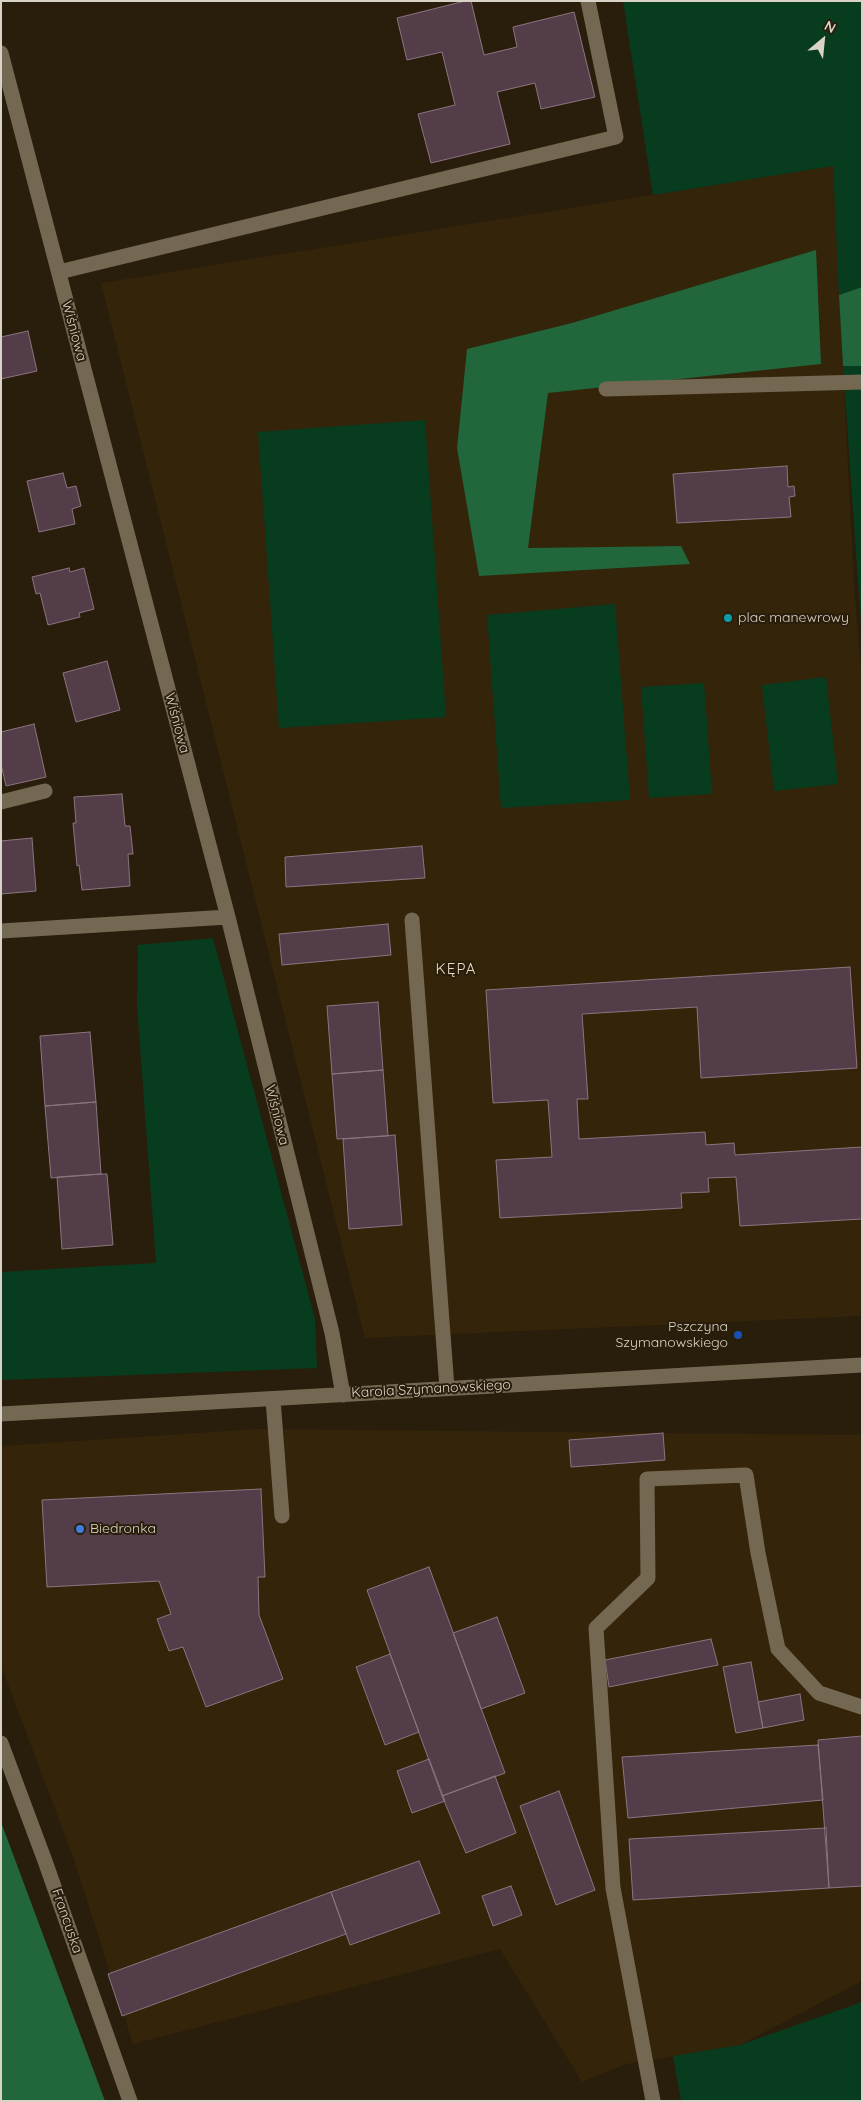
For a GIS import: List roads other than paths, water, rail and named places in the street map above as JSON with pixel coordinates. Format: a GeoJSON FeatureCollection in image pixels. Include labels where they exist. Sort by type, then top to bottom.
{"type":"FeatureCollection","features":[{"type":"Feature","properties":{"kind":"street"},"geometry":{"type":"LineString","coordinates":[[58,272],[616,137],[588,1]]}},
{"type":"Feature","properties":{"kind":"street","name":"Wiśniowa"},"geometry":{"type":"LineString","coordinates":[[1,53],[228,917],[332,1333],[343,1395]]}},
{"type":"Feature","properties":{"kind":"street"},"geometry":{"type":"LineString","coordinates":[[606,389],[862,382]]}},
{"type":"Feature","properties":{"kind":"street"},"geometry":{"type":"LineString","coordinates":[[1,802],[45,791]]}},
{"type":"Feature","properties":{"kind":"street"},"geometry":{"type":"LineString","coordinates":[[1,930],[228,917]]}},
{"type":"Feature","properties":{"kind":"street"},"geometry":{"type":"LineString","coordinates":[[412,920],[447,1388]]}},
{"type":"Feature","properties":{"kind":"street","name":"Karola Szymanowskiego"},"geometry":{"type":"LineString","coordinates":[[1,1414],[862,1365]]}},
{"type":"Feature","properties":{"kind":"street"},"geometry":{"type":"LineString","coordinates":[[273,1399],[282,1516]]}},
{"type":"Feature","properties":{"kind":"street"},"geometry":{"type":"LineString","coordinates":[[653,2101],[613,1888],[596,1628],[648,1578],[647,1479],[746,1475],[758,1553],[778,1649],[819,1693],[862,1707]]}},
{"type":"Feature","properties":{"kind":"street","name":"Francuska"},"geometry":{"type":"LineString","coordinates":[[1,1743],[130,2101]]}},
{"type":"Feature","properties":{"kind":"place","name":"plac manewrowy"},"geometry":{"type":"Point","coordinates":[728,618]}},
{"type":"Feature","properties":{"kind":"place","name":"Pszczyna Szymanowskiego"},"geometry":{"type":"Point","coordinates":[738,1335]}},
{"type":"Feature","properties":{"kind":"place","name":"Biedronka"},"geometry":{"type":"Point","coordinates":[80,1529]}},
{"type":"Feature","properties":{"kind":"district","name":"KĘPA"},"geometry":{"type":"Point","coordinates":[456,969]}}]}
